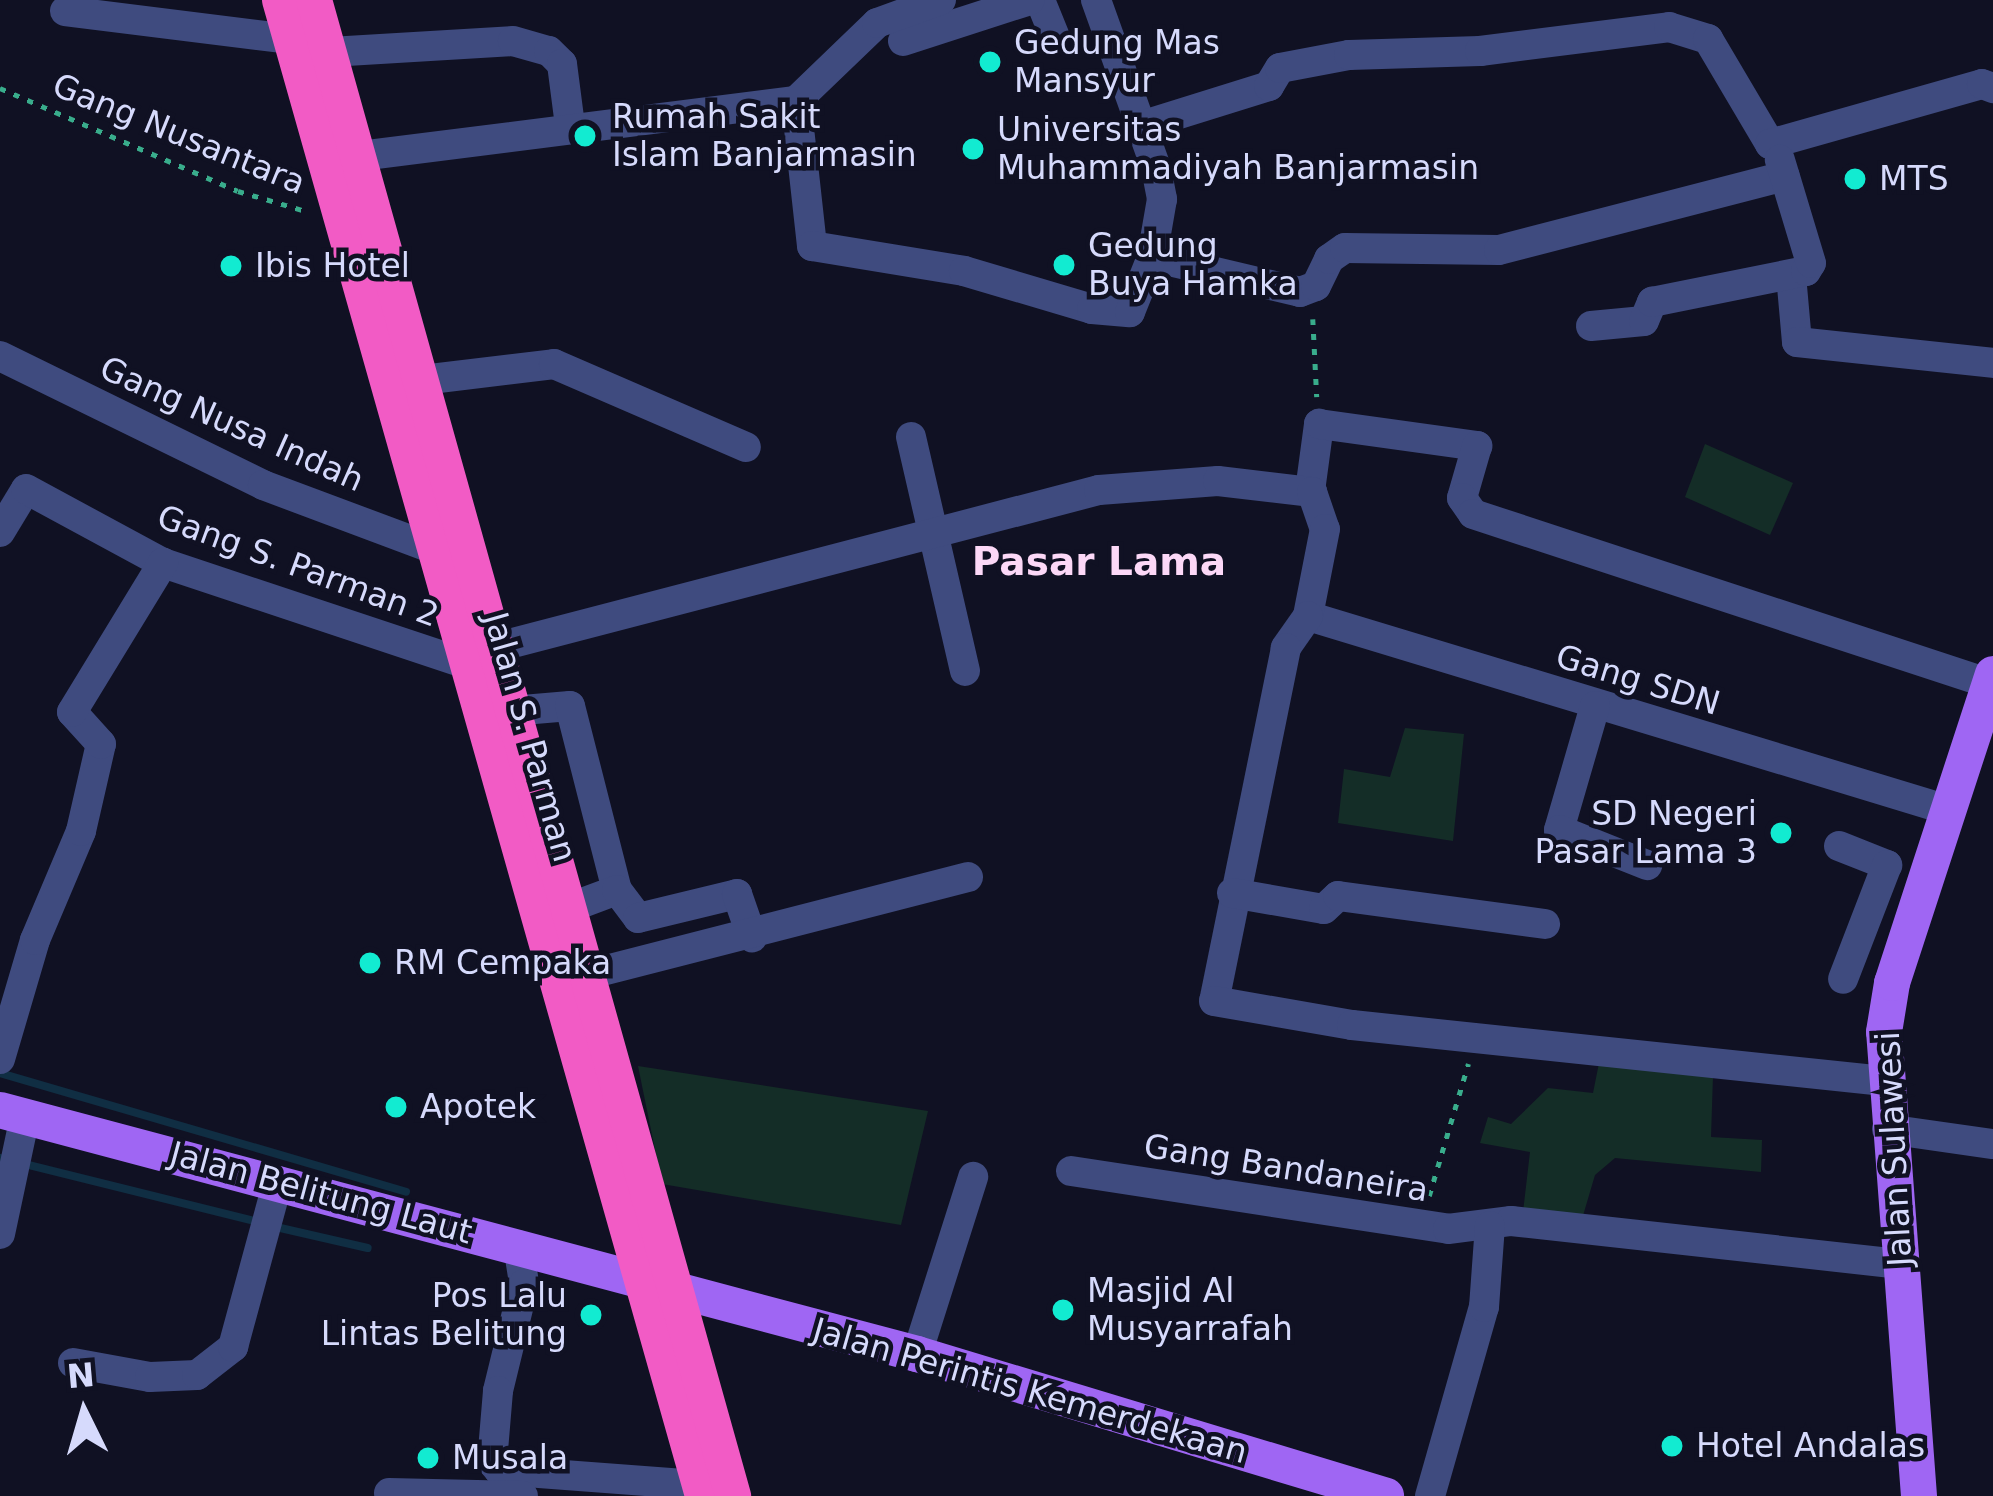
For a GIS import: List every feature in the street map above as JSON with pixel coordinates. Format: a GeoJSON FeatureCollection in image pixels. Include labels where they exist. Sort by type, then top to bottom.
{"type":"FeatureCollection","features":[{"type":"Feature","properties":{"kind":"highway","name":"Jalan S. Parman"},"geometry":{"type":"LineString","coordinates":[[280,0],[437,550],[499,703],[566,908],[573,979]]}},
{"type":"Feature","properties":{"kind":"highway","name":"Jalan S. Parman"},"geometry":{"type":"LineString","coordinates":[[314,0],[422,380],[481,656]]}},
{"type":"Feature","properties":{"kind":"highway","name":"Jalan S. Parman"},"geometry":{"type":"LineString","coordinates":[[499,703],[712,1492]]}},
{"type":"Feature","properties":{"kind":"main road","name":"Jalan Sulawesi"},"geometry":{"type":"LineString","coordinates":[[1919,1496],[1884,1081],[1892,983],[1901,910],[1948,810],[1992,679]]}},
{"type":"Feature","properties":{"kind":"main road","name":"Jalan Belitung Laut"},"geometry":{"type":"LineString","coordinates":[[14,1136],[271,1209],[518,1245],[658,1284]]}},
{"type":"Feature","properties":{"kind":"main road","name":"Jalan Perintis Kemerdekaan"},"geometry":{"type":"LineString","coordinates":[[658,1284],[917,1354],[1385,1496]]}},
{"type":"Feature","properties":{"kind":"street"},"geometry":{"type":"LineString","coordinates":[[360,156],[796,101],[877,23],[941,0]]}},
{"type":"Feature","properties":{"kind":"street"},"geometry":{"type":"LineString","coordinates":[[903,41],[979,8],[1030,0]]}},
{"type":"Feature","properties":{"kind":"street"},"geometry":{"type":"LineString","coordinates":[[1040,0],[1054,35]]}},
{"type":"Feature","properties":{"kind":"street"},"geometry":{"type":"LineString","coordinates":[[796,101],[812,246],[964,271],[1092,310],[1130,312],[1151,257],[1162,199],[1144,125],[1096,0]]}},
{"type":"Feature","properties":{"kind":"street"},"geometry":{"type":"LineString","coordinates":[[65,11],[291,39]]}},
{"type":"Feature","properties":{"kind":"street"},"geometry":{"type":"LineString","coordinates":[[1144,125],[1269,86],[1280,68],[1349,55],[1480,51],[1669,27],[1708,39],[1766,142],[1982,84],[1993,88]]}},
{"type":"Feature","properties":{"kind":"street"},"geometry":{"type":"LineString","coordinates":[[330,52],[513,41],[549,51],[562,64],[570,126]]}},
{"type":"Feature","properties":{"kind":"street"},"geometry":{"type":"LineString","coordinates":[[1591,326],[1644,321],[1652,302],[1791,275],[1810,263],[1774,143]]}},
{"type":"Feature","properties":{"kind":"street"},"geometry":{"type":"LineString","coordinates":[[1151,257],[1311,289],[1345,248],[1499,250],[1785,176]]}},
{"type":"Feature","properties":{"kind":"street"},"geometry":{"type":"LineString","coordinates":[[1791,275],[1797,342],[1993,363]]}},
{"type":"Feature","properties":{"kind":"street","name":"Gang Nusa Indah"},"geometry":{"type":"LineString","coordinates":[[0,356],[263,484],[437,550]]}},
{"type":"Feature","properties":{"kind":"street"},"geometry":{"type":"LineString","coordinates":[[422,380],[554,364],[746,447]]}},
{"type":"Feature","properties":{"kind":"street"},"geometry":{"type":"LineString","coordinates":[[1310,491],[1319,424],[1477,446],[1462,497],[1472,514],[1992,679]]}},
{"type":"Feature","properties":{"kind":"street"},"geometry":{"type":"LineString","coordinates":[[911,436],[928,533],[965,671]]}},
{"type":"Feature","properties":{"kind":"street"},"geometry":{"type":"LineString","coordinates":[[481,656],[928,533],[1158,482],[1310,491],[1323,506],[1325,529],[1308,616],[1286,649],[1232,893],[1214,1001],[1477,1038],[1884,1081]]}},
{"type":"Feature","properties":{"kind":"street","name":"Gang S. Parman 2"},"geometry":{"type":"LineString","coordinates":[[0,532],[26,489],[164,563],[481,656]]}},
{"type":"Feature","properties":{"kind":"street"},"geometry":{"type":"LineString","coordinates":[[0,1059],[35,940],[77,842],[100,744],[72,712],[164,563]]}},
{"type":"Feature","properties":{"kind":"street","name":"Gang SDN"},"geometry":{"type":"LineString","coordinates":[[1308,616],[1948,810]]}},
{"type":"Feature","properties":{"kind":"street"},"geometry":{"type":"LineString","coordinates":[[499,703],[570,706],[616,890],[638,918],[737,894],[752,937]]}},
{"type":"Feature","properties":{"kind":"street"},"geometry":{"type":"LineString","coordinates":[[1595,706],[1558,830],[1647,865]]}},
{"type":"Feature","properties":{"kind":"street"},"geometry":{"type":"LineString","coordinates":[[1838,846],[1887,865],[1901,910],[1844,979]]}},
{"type":"Feature","properties":{"kind":"street"},"geometry":{"type":"LineString","coordinates":[[573,979],[752,937],[968,878]]}},
{"type":"Feature","properties":{"kind":"street"},"geometry":{"type":"LineString","coordinates":[[566,908],[616,890]]}},
{"type":"Feature","properties":{"kind":"street"},"geometry":{"type":"LineString","coordinates":[[1232,893],[1324,909],[1338,896],[1545,924]]}},
{"type":"Feature","properties":{"kind":"street"},"geometry":{"type":"LineString","coordinates":[[1887,1129],[1993,1144]]}},
{"type":"Feature","properties":{"kind":"street"},"geometry":{"type":"LineString","coordinates":[[0,1234],[14,1136]]}},
{"type":"Feature","properties":{"kind":"street","name":"Gang Bandaneira"},"geometry":{"type":"LineString","coordinates":[[1072,1172],[1422,1225],[1490,1226],[1511,1221],[1900,1264]]}},
{"type":"Feature","properties":{"kind":"street"},"geometry":{"type":"LineString","coordinates":[[917,1354],[973,1177]]}},
{"type":"Feature","properties":{"kind":"street"},"geometry":{"type":"LineString","coordinates":[[73,1363],[150,1377],[205,1370],[240,1341],[271,1209]]}},
{"type":"Feature","properties":{"kind":"street"},"geometry":{"type":"LineString","coordinates":[[1430,1496],[1484,1307],[1490,1226]]}},
{"type":"Feature","properties":{"kind":"street"},"geometry":{"type":"LineString","coordinates":[[518,1245],[524,1284],[498,1391],[492,1462],[499,1470],[712,1492]]}},
{"type":"Feature","properties":{"kind":"street"},"geometry":{"type":"LineString","coordinates":[[389,1493],[523,1496]]}},
{"type":"Feature","properties":{"kind":"path","name":"Gang Nusantara"},"geometry":{"type":"LineString","coordinates":[[0,88],[238,191],[342,221]]}},
{"type":"Feature","properties":{"kind":"path"},"geometry":{"type":"LineString","coordinates":[[1311,289],[1319,424]]}},
{"type":"Feature","properties":{"kind":"path"},"geometry":{"type":"LineString","coordinates":[[1422,1225],[1477,1038]]}},
{"type":"Feature","properties":{"kind":"green space"},"geometry":{"type":"Polygon","coordinates":[[[1705,444],[1793,483],[1770,535],[1685,497],[1705,444]]]}},
{"type":"Feature","properties":{"kind":"green space"},"geometry":{"type":"Polygon","coordinates":[[[1405,728],[1464,734],[1453,841],[1338,823],[1344,769],[1390,777],[1405,728]]]}},
{"type":"Feature","properties":{"kind":"green space"},"geometry":{"type":"Polygon","coordinates":[[[1599,1063],[1713,1076],[1711,1137],[1762,1140],[1761,1172],[1615,1158],[1595,1175],[1582,1219],[1523,1212],[1530,1152],[1480,1143],[1488,1117],[1511,1124],[1548,1088],[1593,1093],[1599,1063]]]}},
{"type":"Feature","properties":{"kind":"green space"},"geometry":{"type":"Polygon","coordinates":[[[638,1066],[928,1111],[901,1225],[662,1184],[638,1066]]]}},
{"type":"Feature","properties":{"kind":"waterway"},"geometry":{"type":"LineString","coordinates":[[0,1073],[406,1192]]}},
{"type":"Feature","properties":{"kind":"waterway"},"geometry":{"type":"LineString","coordinates":[[0,1158],[262,1223]]}},
{"type":"Feature","properties":{"kind":"waterway"},"geometry":{"type":"LineString","coordinates":[[276,1227],[368,1248]]}},
{"type":"Feature","properties":{"kind":"place","name":"Gedung Mas Mansyur"},"geometry":{"type":"Point","coordinates":[990,62]}},
{"type":"Feature","properties":{"kind":"place","name":"Rumah Sakit Islam Banjarmasin"},"geometry":{"type":"Point","coordinates":[585,136]}},
{"type":"Feature","properties":{"kind":"place","name":"Universitas Muhammadiyah Banjarmasin"},"geometry":{"type":"Point","coordinates":[973,149]}},
{"type":"Feature","properties":{"kind":"place","name":"MTS"},"geometry":{"type":"Point","coordinates":[1855,179]}},
{"type":"Feature","properties":{"kind":"place","name":"Gedung Buya Hamka"},"geometry":{"type":"Point","coordinates":[1064,265]}},
{"type":"Feature","properties":{"kind":"place","name":"Ibis Hotel"},"geometry":{"type":"Point","coordinates":[231,266]}},
{"type":"Feature","properties":{"kind":"place","name":"SD Negeri Pasar Lama 3"},"geometry":{"type":"Point","coordinates":[1781,833]}},
{"type":"Feature","properties":{"kind":"place","name":"RM Cempaka"},"geometry":{"type":"Point","coordinates":[370,963]}},
{"type":"Feature","properties":{"kind":"place","name":"Apotek"},"geometry":{"type":"Point","coordinates":[396,1107]}},
{"type":"Feature","properties":{"kind":"place","name":"Masjid Al Musyarrafah"},"geometry":{"type":"Point","coordinates":[1063,1310]}},
{"type":"Feature","properties":{"kind":"place","name":"Pos Lalu Lintas Belitung"},"geometry":{"type":"Point","coordinates":[591,1315]}},
{"type":"Feature","properties":{"kind":"place","name":"Hotel Andalas"},"geometry":{"type":"Point","coordinates":[1672,1446]}},
{"type":"Feature","properties":{"kind":"place","name":"Musala"},"geometry":{"type":"Point","coordinates":[428,1458]}},
{"type":"Feature","properties":{"kind":"district","name":"Pasar Lama"},"geometry":{"type":"Point","coordinates":[1099,562]}}]}
